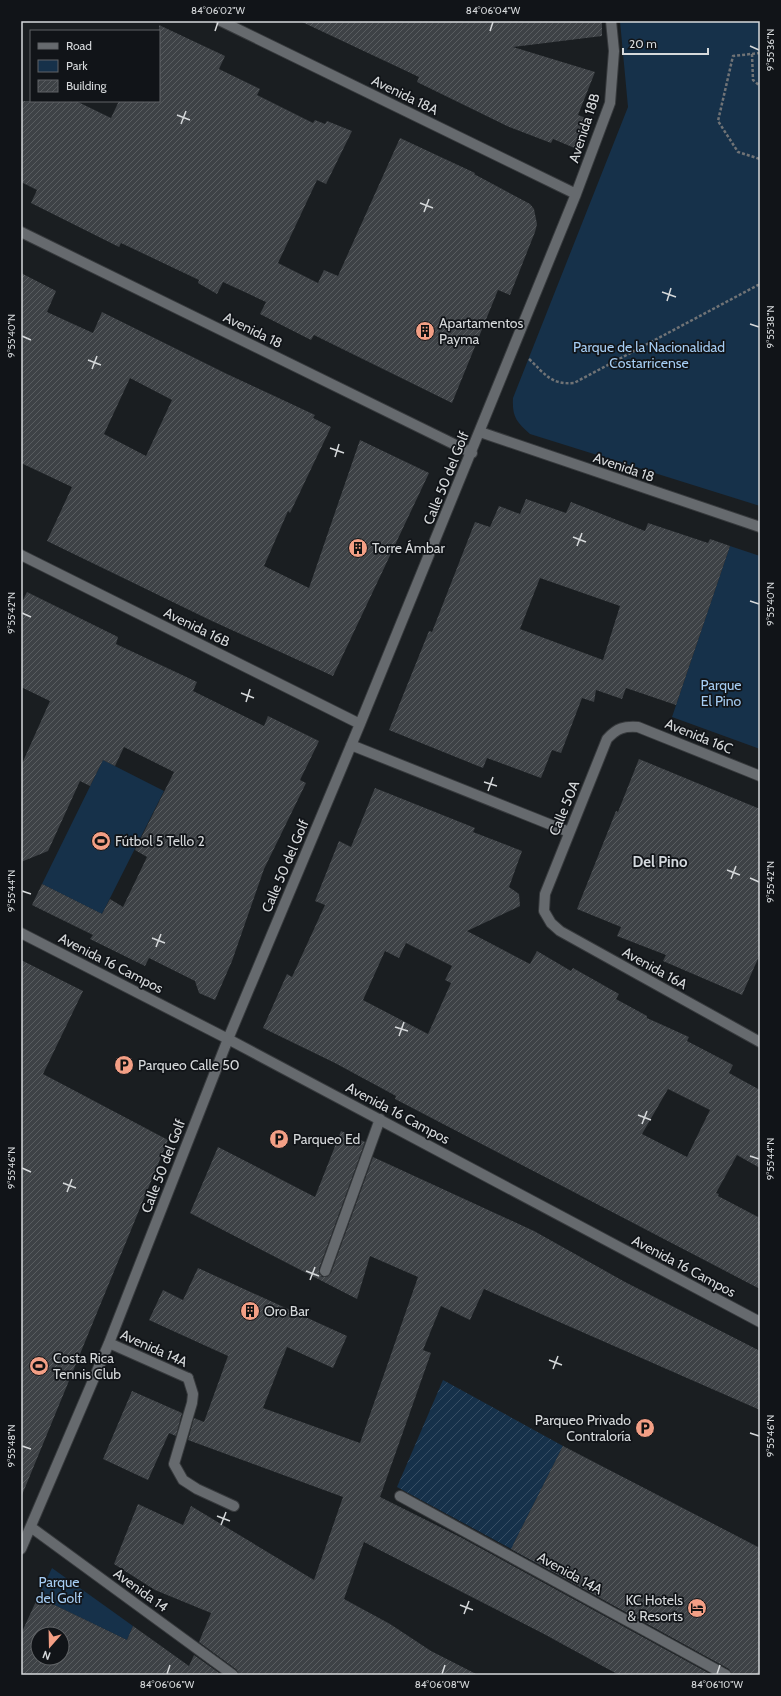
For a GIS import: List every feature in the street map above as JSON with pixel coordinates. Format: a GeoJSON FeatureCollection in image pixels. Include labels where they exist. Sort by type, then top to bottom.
{"type":"FeatureCollection","features":[{"type":"Feature","properties":{"kind":"street","name":"Avenida 18A"},"geometry":{"type":"LineString","coordinates":[[221,21],[576,194]]}},
{"type":"Feature","properties":{"kind":"street","name":"Avenida 18B"},"geometry":{"type":"LineString","coordinates":[[576,194],[610,103],[614,52],[611,21]]}},
{"type":"Feature","properties":{"kind":"street","name":"Calle 50 del Golf"},"geometry":{"type":"LineString","coordinates":[[21,1549],[32,1528],[109,1343],[228,1039],[472,453],[576,194]]}},
{"type":"Feature","properties":{"kind":"street","name":"Avenida 18"},"geometry":{"type":"LineString","coordinates":[[21,232],[472,453]]}},
{"type":"Feature","properties":{"kind":"street","name":"Avenida 18"},"geometry":{"type":"LineString","coordinates":[[480,432],[760,527]]}},
{"type":"Feature","properties":{"kind":"street","name":"Avenida 16B"},"geometry":{"type":"LineString","coordinates":[[21,556],[360,724]]}},
{"type":"Feature","properties":{"kind":"street","name":"Avenida 16C"},"geometry":{"type":"LineString","coordinates":[[627,726],[638,727],[760,776]]}},
{"type":"Feature","properties":{"kind":"street","name":"Calle 50A"},"geometry":{"type":"LineString","coordinates":[[544,911],[545,894],[607,738],[616,729],[627,726]]}},
{"type":"Feature","properties":{"kind":"street"},"geometry":{"type":"LineString","coordinates":[[351,745],[569,832]]}},
{"type":"Feature","properties":{"kind":"street","name":"Avenida 16A"},"geometry":{"type":"LineString","coordinates":[[544,911],[550,924],[560,931],[760,1042]]}},
{"type":"Feature","properties":{"kind":"street","name":"Avenida 16 Campos"},"geometry":{"type":"LineString","coordinates":[[21,933],[380,1119],[760,1322]]}},
{"type":"Feature","properties":{"kind":"street"},"geometry":{"type":"LineString","coordinates":[[325,1271],[380,1119]]}},
{"type":"Feature","properties":{"kind":"street","name":"Avenida 14A"},"geometry":{"type":"LineString","coordinates":[[109,1343],[188,1378],[193,1394],[192,1403],[174,1464],[183,1480],[197,1489],[234,1506]]}},
{"type":"Feature","properties":{"kind":"street","name":"Avenida 14A"},"geometry":{"type":"LineString","coordinates":[[400,1496],[726,1675]]}},
{"type":"Feature","properties":{"kind":"street","name":"Avenida 14"},"geometry":{"type":"LineString","coordinates":[[32,1528],[233,1675]]}},
{"type":"Feature","properties":{"kind":"path"},"geometry":{"type":"LineString","coordinates":[[760,53],[733,56],[718,121],[738,152],[760,159]]}},
{"type":"Feature","properties":{"kind":"path"},"geometry":{"type":"LineString","coordinates":[[752,54],[753,80],[760,86]]}},
{"type":"Feature","properties":{"kind":"path"},"geometry":{"type":"LineString","coordinates":[[515,344],[548,377],[561,384],[574,384],[760,284]]}},
{"type":"Feature","properties":{"kind":"green space","name":"Parque de la Nacionalidad Costarricense"},"geometry":{"type":"Polygon","coordinates":[[[620,21],[760,21],[760,506],[530,434],[521,426],[514,414],[513,398],[628,107],[620,21]]]}},
{"type":"Feature","properties":{"kind":"green space","name":"Parque El Pino"},"geometry":{"type":"Polygon","coordinates":[[[730,546],[760,556],[760,749],[672,717],[730,546]]]}},
{"type":"Feature","properties":{"kind":"green space","name":"Fútbol 5 Tello 2"},"geometry":{"type":"Polygon","coordinates":[[[103,760],[164,791],[102,914],[42,884],[103,760]]]}},
{"type":"Feature","properties":{"kind":"green space"},"geometry":{"type":"Polygon","coordinates":[[[443,1380],[563,1446],[513,1545],[744,1675],[397,1487],[443,1380]]]}},
{"type":"Feature","properties":{"kind":"green space","name":"Parque del Golf"},"geometry":{"type":"Polygon","coordinates":[[[52,1568],[133,1626],[127,1640],[38,1597],[52,1568]]]}},
{"type":"Feature","properties":{"kind":"building"},"geometry":{"type":"Polygon","coordinates":[[[300,21],[602,21],[602,36],[513,47],[595,72],[578,115],[589,119],[577,149],[553,139],[551,143],[507,126],[417,82],[419,77],[300,21]]]}},
{"type":"Feature","properties":{"kind":"building"},"geometry":{"type":"Polygon","coordinates":[[[159,25],[225,56],[219,69],[260,89],[257,95],[313,123],[315,120],[325,124],[327,121],[352,131],[326,184],[317,180],[278,263],[318,283],[324,270],[338,276],[400,138],[475,173],[474,174],[530,204],[534,209],[537,224],[535,232],[510,295],[498,290],[452,403],[314,335],[311,340],[260,314],[266,302],[223,282],[217,294],[198,283],[199,280],[121,243],[119,247],[31,203],[37,190],[21,182],[21,101],[78,102],[111,118],[119,102],[160,102],[159,25]]]}},
{"type":"Feature","properties":{"kind":"building"},"geometry":{"type":"Polygon","coordinates":[[[21,273],[56,291],[47,312],[93,333],[102,312],[227,374],[315,415],[313,418],[331,427],[290,513],[288,511],[264,566],[309,588],[360,440],[429,473],[333,676],[212,621],[47,541],[72,487],[21,463],[21,273]],[[130,378],[104,434],[146,456],[172,400],[130,378]]]}},
{"type":"Feature","properties":{"kind":"building"},"geometry":{"type":"Polygon","coordinates":[[[526,499],[566,513],[571,502],[645,531],[648,523],[708,543],[710,539],[730,546],[676,705],[626,688],[622,699],[596,690],[594,702],[582,698],[561,753],[552,750],[541,778],[487,758],[483,768],[389,730],[429,631],[432,632],[475,522],[490,527],[499,506],[520,514],[526,499]],[[540,578],[520,629],[603,660],[620,606],[540,578]]]}},
{"type":"Feature","properties":{"kind":"building"},"geometry":{"type":"Polygon","coordinates":[[[27,592],[118,637],[116,644],[197,682],[193,691],[264,726],[268,716],[319,741],[300,780],[306,783],[264,869],[232,961],[215,1000],[199,993],[195,981],[149,958],[145,966],[90,939],[93,935],[32,905],[42,884],[102,914],[110,899],[123,907],[147,857],[135,850],[174,772],[124,747],[115,766],[103,760],[90,786],[80,781],[48,851],[21,862],[21,766],[50,701],[21,687],[21,604],[27,592]]]}},
{"type":"Feature","properties":{"kind":"building"},"geometry":{"type":"Polygon","coordinates":[[[639,759],[760,809],[760,954],[742,995],[663,961],[666,955],[617,936],[621,927],[577,909],[616,811],[618,812],[639,759]]]}},
{"type":"Feature","properties":{"kind":"building"},"geometry":{"type":"Polygon","coordinates":[[[375,788],[475,828],[473,832],[522,851],[509,887],[519,894],[520,906],[467,931],[530,964],[537,951],[571,971],[573,968],[619,994],[616,999],[647,1016],[647,1018],[689,1037],[687,1041],[733,1065],[729,1073],[760,1090],[760,1168],[737,1155],[716,1193],[719,1194],[718,1196],[760,1218],[760,1289],[395,1099],[396,1096],[335,1063],[263,1028],[287,974],[292,977],[325,905],[315,901],[339,841],[351,847],[375,788]],[[406,943],[399,958],[385,951],[363,1000],[428,1034],[451,983],[445,980],[452,966],[406,943]],[[668,1089],[642,1134],[687,1157],[710,1110],[668,1089]]]}},
{"type":"Feature","properties":{"kind":"building"},"geometry":{"type":"Polygon","coordinates":[[[21,960],[83,991],[43,1074],[168,1140],[22,1495],[21,960]]]}},
{"type":"Feature","properties":{"kind":"building"},"geometry":{"type":"Polygon","coordinates":[[[341,1131],[365,1142],[319,1269],[319,1273],[322,1277],[327,1277],[331,1273],[373,1157],[534,1231],[625,1282],[760,1351],[760,1410],[484,1289],[470,1320],[441,1306],[423,1350],[431,1353],[380,1497],[462,1538],[712,1675],[619,1675],[544,1634],[364,1542],[344,1599],[390,1624],[431,1651],[478,1675],[239,1675],[237,1670],[199,1642],[211,1613],[155,1590],[114,1564],[138,1504],[183,1525],[191,1506],[314,1580],[343,1497],[188,1440],[194,1418],[204,1422],[228,1356],[149,1320],[163,1290],[183,1300],[198,1268],[347,1336],[333,1368],[287,1347],[263,1408],[360,1443],[418,1277],[370,1256],[357,1299],[190,1213],[218,1147],[315,1197],[341,1131]]]}},
{"type":"Feature","properties":{"kind":"building"},"geometry":{"type":"Polygon","coordinates":[[[132,1391],[182,1413],[176,1436],[169,1433],[148,1480],[103,1459],[132,1391]]]}},
{"type":"Feature","properties":{"kind":"building","name":"KC Hotels & Resorts"},"geometry":{"type":"Polygon","coordinates":[[[563,1446],[760,1548],[760,1675],[732,1675],[729,1669],[511,1549],[563,1446]]]}},
{"type":"Feature","properties":{"kind":"building"},"geometry":{"type":"Polygon","coordinates":[[[38,1597],[127,1640],[133,1626],[189,1666],[194,1655],[222,1675],[21,1675],[21,1634],[38,1597]]]}},
{"type":"Feature","properties":{"kind":"place","name":"Apartamentos Payma"},"geometry":{"type":"Point","coordinates":[425,331]}},
{"type":"Feature","properties":{"kind":"place","name":"Torre Ámbar"},"geometry":{"type":"Point","coordinates":[358,548]}},
{"type":"Feature","properties":{"kind":"place","name":"Fútbol 5 Tello 2"},"geometry":{"type":"Point","coordinates":[101,841]}},
{"type":"Feature","properties":{"kind":"place","name":"Parqueo Calle 50"},"geometry":{"type":"Point","coordinates":[124,1065]}},
{"type":"Feature","properties":{"kind":"place","name":"Parqueo Ed"},"geometry":{"type":"Point","coordinates":[279,1139]}},
{"type":"Feature","properties":{"kind":"place","name":"Oro Bar"},"geometry":{"type":"Point","coordinates":[250,1311]}},
{"type":"Feature","properties":{"kind":"place","name":"Costa Rica Tennis Club"},"geometry":{"type":"Point","coordinates":[39,1366]}},
{"type":"Feature","properties":{"kind":"place","name":"Parqueo Privado Contraloría"},"geometry":{"type":"Point","coordinates":[645,1428]}},
{"type":"Feature","properties":{"kind":"place","name":"KC Hotels & Resorts"},"geometry":{"type":"Point","coordinates":[697,1608]}},
{"type":"Feature","properties":{"kind":"district","name":"Del Pino"},"geometry":{"type":"Point","coordinates":[660,862]}}]}
